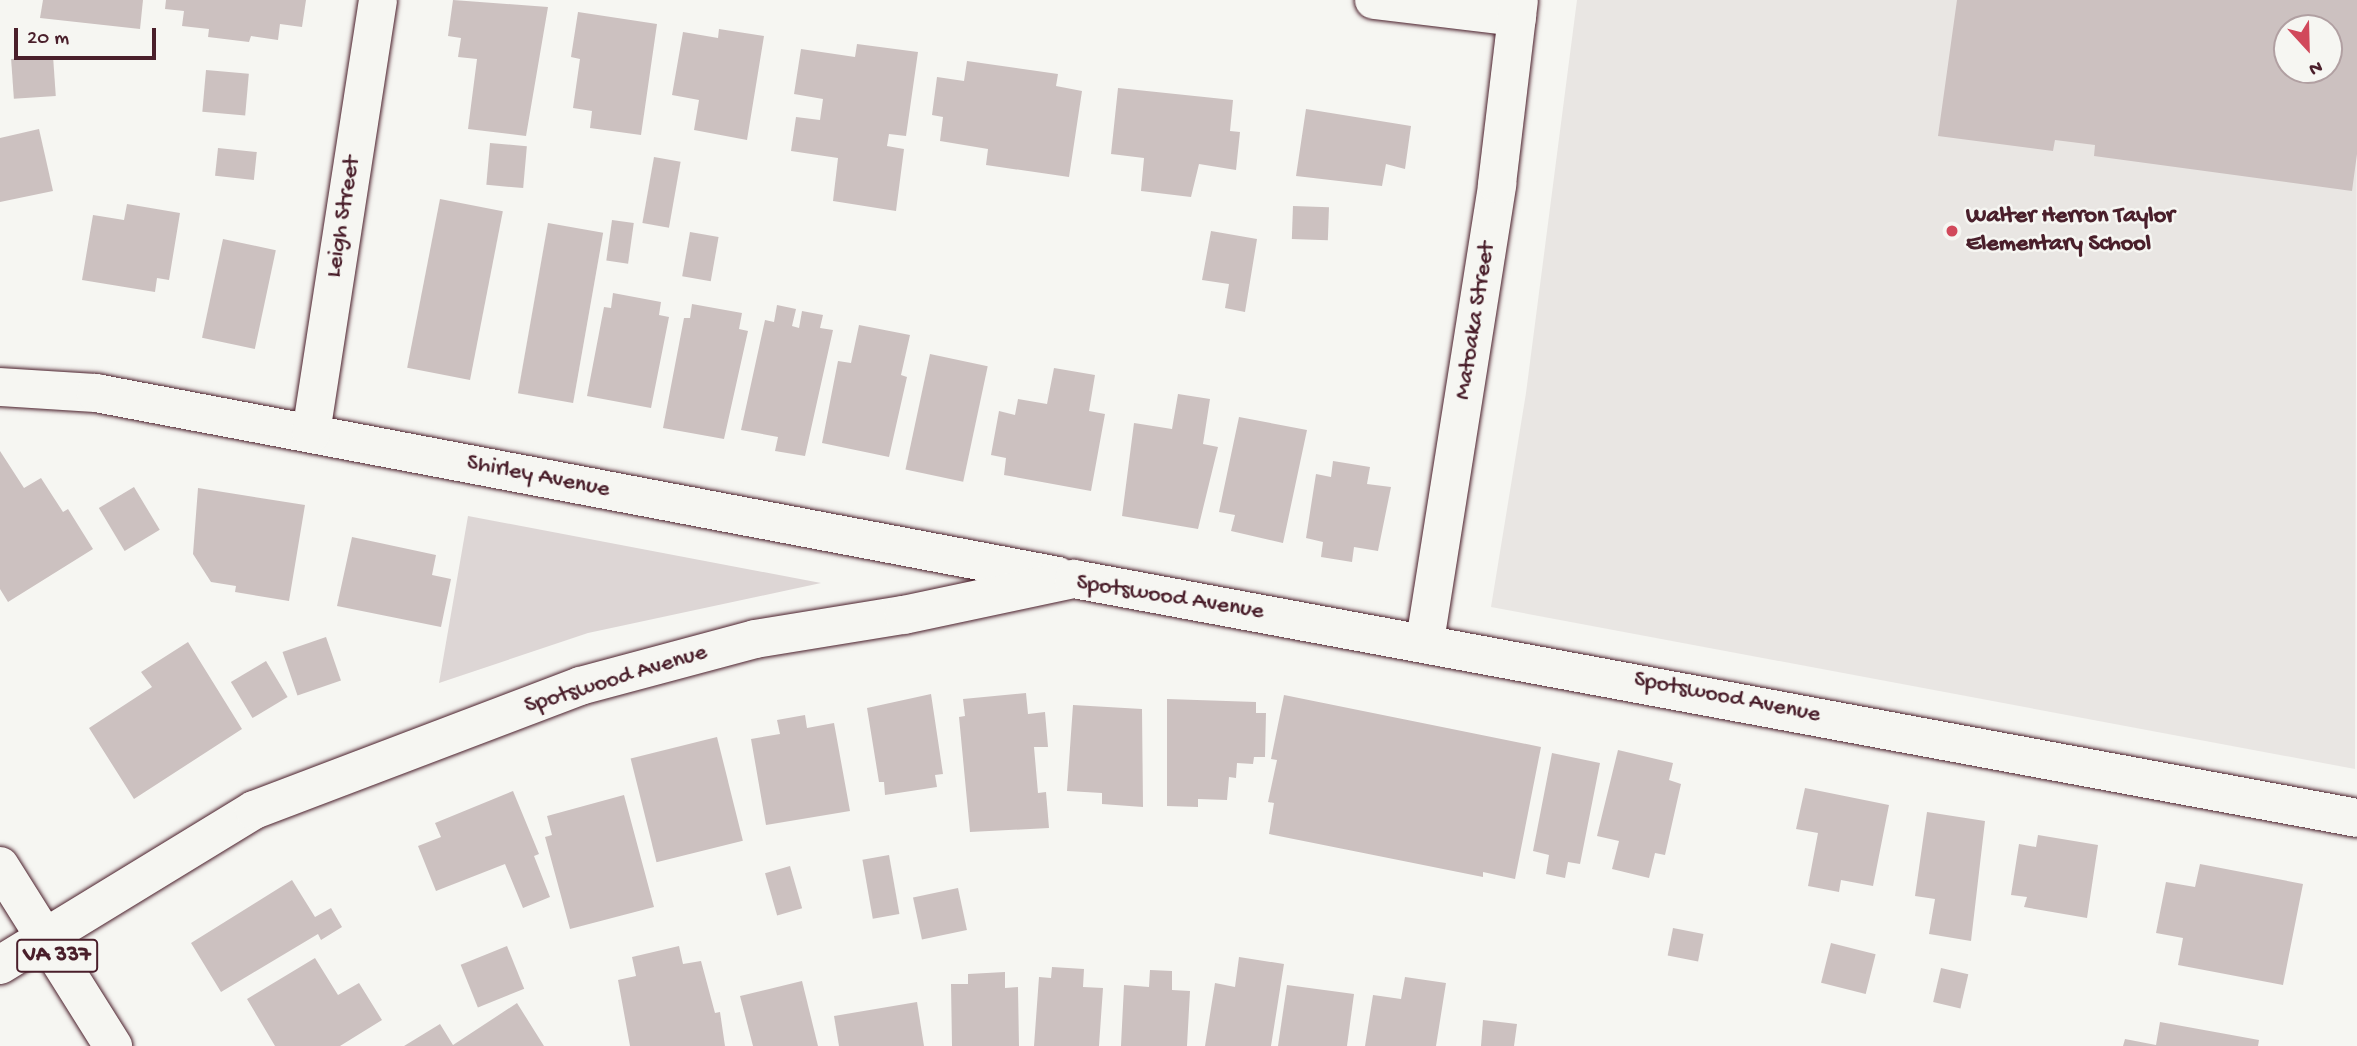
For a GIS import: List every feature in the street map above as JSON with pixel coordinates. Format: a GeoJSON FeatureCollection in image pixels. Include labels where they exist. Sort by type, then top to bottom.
{"type":"FeatureCollection","features":[{"type":"Feature","properties":{"kind":"street","name":"Leigh Street"},"geometry":{"type":"LineString","coordinates":[[311,433],[378,0]]}},
{"type":"Feature","properties":{"kind":"street"},"geometry":{"type":"LineString","coordinates":[[1374,0],[1518,9]]}},
{"type":"Feature","properties":{"kind":"street","name":"Matoaka Street"},"geometry":{"type":"LineString","coordinates":[[1425,641],[1497,184],[1518,9]]}},
{"type":"Feature","properties":{"kind":"street","name":"Shirley Avenue"},"geometry":{"type":"LineString","coordinates":[[0,387],[96,393],[1074,579]]}},
{"type":"Feature","properties":{"kind":"street","name":"Spotswood Avenue"},"geometry":{"type":"LineString","coordinates":[[0,965],[44,935],[254,810],[580,686],[755,639],[904,615],[1074,579],[1425,641],[2357,818]]}},
{"type":"Feature","properties":{"kind":"street","name":"VA 337"},"geometry":{"type":"LineString","coordinates":[[0,866],[113,1046]]}},
{"type":"Feature","properties":{"kind":"shaded area","name":"Walter Herron Taylor Elementary School"},"geometry":{"type":"Polygon","coordinates":[[[1577,0],[2357,0],[2355,769],[1491,607],[1526,393],[1577,0]]]}},
{"type":"Feature","properties":{"kind":"shaded area"},"geometry":{"type":"Polygon","coordinates":[[[468,516],[821,583],[588,633],[439,683],[468,516]]]}},
{"type":"Feature","properties":{"kind":"building"},"geometry":{"type":"Polygon","coordinates":[[[43,0],[143,0],[140,29],[40,18],[43,0]]]}},
{"type":"Feature","properties":{"kind":"building"},"geometry":{"type":"Polygon","coordinates":[[[166,0],[306,0],[302,27],[280,24],[278,40],[251,36],[249,42],[208,37],[209,29],[182,26],[184,11],[165,9],[166,0]]]}},
{"type":"Feature","properties":{"kind":"building"},"geometry":{"type":"Polygon","coordinates":[[[453,0],[548,7],[526,136],[468,129],[477,59],[458,57],[461,38],[448,36],[453,0]]]}},
{"type":"Feature","properties":{"kind":"building"},"geometry":{"type":"Polygon","coordinates":[[[1957,0],[2357,0],[2357,154],[2352,191],[2094,156],[2095,145],[2055,140],[2053,151],[1938,136],[1957,0]]]}},
{"type":"Feature","properties":{"kind":"building"},"geometry":{"type":"Polygon","coordinates":[[[578,12],[657,24],[641,135],[590,128],[592,111],[573,108],[580,59],[571,57],[578,12]]]}},
{"type":"Feature","properties":{"kind":"building"},"geometry":{"type":"Polygon","coordinates":[[[719,29],[764,36],[747,140],[694,130],[699,100],[672,95],[683,32],[718,38],[719,29]]]}},
{"type":"Feature","properties":{"kind":"building"},"geometry":{"type":"Polygon","coordinates":[[[857,44],[918,52],[906,136],[889,134],[887,146],[904,149],[896,211],[833,201],[838,158],[791,151],[796,117],[820,120],[823,99],[794,94],[801,49],[855,57],[857,44]]]}},
{"type":"Feature","properties":{"kind":"building"},"geometry":{"type":"Polygon","coordinates":[[[53,56],[56,96],[14,99],[11,59],[53,56]]]}},
{"type":"Feature","properties":{"kind":"building"},"geometry":{"type":"Polygon","coordinates":[[[967,61],[1058,74],[1056,86],[1082,91],[1069,177],[986,165],[988,149],[940,141],[943,117],[932,115],[937,77],[964,81],[967,61]]]}},
{"type":"Feature","properties":{"kind":"building"},"geometry":{"type":"Polygon","coordinates":[[[206,70],[249,74],[245,116],[202,112],[206,70]]]}},
{"type":"Feature","properties":{"kind":"building"},"geometry":{"type":"Polygon","coordinates":[[[1118,88],[1233,100],[1230,131],[1240,132],[1236,170],[1199,164],[1191,197],[1141,191],[1144,158],[1111,154],[1118,88]]]}},
{"type":"Feature","properties":{"kind":"building"},"geometry":{"type":"Polygon","coordinates":[[[1306,109],[1411,126],[1405,169],[1386,164],[1382,186],[1296,176],[1306,109]]]}},
{"type":"Feature","properties":{"kind":"building"},"geometry":{"type":"Polygon","coordinates":[[[39,129],[53,191],[0,202],[0,138],[39,129]]]}},
{"type":"Feature","properties":{"kind":"building"},"geometry":{"type":"Polygon","coordinates":[[[490,143],[527,146],[523,188],[486,185],[490,143]]]}},
{"type":"Feature","properties":{"kind":"building"},"geometry":{"type":"Polygon","coordinates":[[[218,148],[257,152],[254,180],[215,176],[218,148]]]}},
{"type":"Feature","properties":{"kind":"building"},"geometry":{"type":"Polygon","coordinates":[[[654,157],[681,162],[669,228],[642,223],[654,157]]]}},
{"type":"Feature","properties":{"kind":"building"},"geometry":{"type":"Polygon","coordinates":[[[440,199],[503,211],[470,380],[407,368],[440,199]]]}},
{"type":"Feature","properties":{"kind":"building"},"geometry":{"type":"Polygon","coordinates":[[[127,204],[180,213],[169,280],[157,278],[155,292],[82,280],[93,215],[124,220],[127,204]]]}},
{"type":"Feature","properties":{"kind":"building"},"geometry":{"type":"Polygon","coordinates":[[[1293,206],[1329,207],[1328,240],[1292,239],[1293,206]]]}},
{"type":"Feature","properties":{"kind":"building"},"geometry":{"type":"Polygon","coordinates":[[[612,220],[634,223],[628,264],[606,261],[612,220]]]}},
{"type":"Feature","properties":{"kind":"building"},"geometry":{"type":"Polygon","coordinates":[[[548,223],[603,233],[573,403],[518,393],[548,223]]]}},
{"type":"Feature","properties":{"kind":"building"},"geometry":{"type":"Polygon","coordinates":[[[1211,231],[1257,239],[1245,312],[1225,308],[1229,284],[1202,280],[1211,231]]]}},
{"type":"Feature","properties":{"kind":"building"},"geometry":{"type":"Polygon","coordinates":[[[690,232],[719,237],[711,281],[682,276],[690,232]]]}},
{"type":"Feature","properties":{"kind":"building"},"geometry":{"type":"Polygon","coordinates":[[[223,239],[276,250],[255,349],[202,338],[223,239]]]}},
{"type":"Feature","properties":{"kind":"building"},"geometry":{"type":"Polygon","coordinates":[[[613,293],[661,302],[659,315],[669,317],[651,408],[587,396],[604,307],[611,308],[613,293]]]}},
{"type":"Feature","properties":{"kind":"building"},"geometry":{"type":"Polygon","coordinates":[[[692,304],[742,313],[739,329],[748,331],[724,439],[663,428],[684,318],[690,318],[692,304]]]}},
{"type":"Feature","properties":{"kind":"building"},"geometry":{"type":"Polygon","coordinates":[[[777,305],[796,309],[792,326],[799,328],[802,311],[823,315],[820,328],[833,330],[805,456],[775,451],[778,437],[741,430],[765,320],[774,322],[777,305]]]}},
{"type":"Feature","properties":{"kind":"building"},"geometry":{"type":"Polygon","coordinates":[[[859,325],[910,335],[901,375],[907,377],[889,457],[822,443],[838,361],[851,363],[859,325]]]}},
{"type":"Feature","properties":{"kind":"building"},"geometry":{"type":"Polygon","coordinates":[[[930,354],[988,366],[963,482],[905,469],[930,354]]]}},
{"type":"Feature","properties":{"kind":"building"},"geometry":{"type":"Polygon","coordinates":[[[1054,368],[1095,375],[1089,411],[1105,414],[1091,491],[1004,475],[1006,458],[991,455],[999,411],[1015,415],[1018,399],[1047,404],[1054,368]]]}},
{"type":"Feature","properties":{"kind":"building"},"geometry":{"type":"Polygon","coordinates":[[[1178,394],[1210,399],[1203,444],[1218,447],[1198,529],[1122,516],[1134,423],[1172,429],[1178,394]]]}},
{"type":"Feature","properties":{"kind":"building"},"geometry":{"type":"Polygon","coordinates":[[[1239,417],[1307,430],[1283,543],[1231,531],[1235,515],[1219,512],[1239,417]]]}},
{"type":"Feature","properties":{"kind":"building"},"geometry":{"type":"Polygon","coordinates":[[[0,451],[24,488],[41,478],[63,512],[68,509],[93,549],[8,602],[0,589],[0,451]]]}},
{"type":"Feature","properties":{"kind":"building"},"geometry":{"type":"Polygon","coordinates":[[[1333,461],[1370,467],[1367,484],[1391,487],[1378,551],[1354,547],[1352,562],[1321,557],[1323,542],[1306,538],[1316,474],[1331,477],[1333,461]]]}},
{"type":"Feature","properties":{"kind":"building"},"geometry":{"type":"Polygon","coordinates":[[[134,487],[160,530],[125,551],[99,508],[134,487]]]}},
{"type":"Feature","properties":{"kind":"building"},"geometry":{"type":"Polygon","coordinates":[[[198,488],[305,505],[289,601],[235,592],[236,586],[211,582],[193,554],[198,488]]]}},
{"type":"Feature","properties":{"kind":"building"},"geometry":{"type":"Polygon","coordinates":[[[352,537],[436,555],[432,575],[451,579],[441,627],[337,606],[352,537]]]}},
{"type":"Feature","properties":{"kind":"building"},"geometry":{"type":"Polygon","coordinates":[[[326,637],[341,680],[297,695],[283,652],[326,637]]]}},
{"type":"Feature","properties":{"kind":"building"},"geometry":{"type":"Polygon","coordinates":[[[188,642],[242,729],[134,799],[89,728],[152,687],[141,672],[188,642]]]}},
{"type":"Feature","properties":{"kind":"building"},"geometry":{"type":"Polygon","coordinates":[[[266,661],[288,697],[252,718],[231,682],[266,661]]]}},
{"type":"Feature","properties":{"kind":"building"},"geometry":{"type":"Polygon","coordinates":[[[1026,693],[1028,714],[1045,712],[1048,747],[1034,747],[1038,793],[1046,792],[1049,828],[970,832],[959,717],[965,716],[963,699],[1026,693]]]}},
{"type":"Feature","properties":{"kind":"building"},"geometry":{"type":"Polygon","coordinates":[[[931,694],[943,774],[935,775],[937,787],[885,795],[884,782],[879,782],[867,708],[931,694]]]}},
{"type":"Feature","properties":{"kind":"building"},"geometry":{"type":"Polygon","coordinates":[[[1284,695],[1541,747],[1515,879],[1483,872],[1483,877],[1269,834],[1274,803],[1268,802],[1277,760],[1271,759],[1284,695]]]}},
{"type":"Feature","properties":{"kind":"building"},"geometry":{"type":"Polygon","coordinates":[[[1167,699],[1256,702],[1256,713],[1266,713],[1265,757],[1254,757],[1253,764],[1237,763],[1236,778],[1229,777],[1227,800],[1198,799],[1198,807],[1167,806],[1167,699]]]}},
{"type":"Feature","properties":{"kind":"building"},"geometry":{"type":"Polygon","coordinates":[[[1073,705],[1142,709],[1143,807],[1102,804],[1102,793],[1067,791],[1073,705]]]}},
{"type":"Feature","properties":{"kind":"building"},"geometry":{"type":"Polygon","coordinates":[[[805,715],[807,728],[834,723],[850,811],[766,825],[751,739],[780,734],[777,720],[805,715]]]}},
{"type":"Feature","properties":{"kind":"building"},"geometry":{"type":"Polygon","coordinates":[[[717,737],[743,841],[657,862],[631,759],[717,737]]]}},
{"type":"Feature","properties":{"kind":"building"},"geometry":{"type":"Polygon","coordinates":[[[1618,750],[1673,763],[1669,780],[1681,784],[1665,855],[1655,853],[1649,878],[1612,869],[1619,841],[1597,836],[1618,750]]]}},
{"type":"Feature","properties":{"kind":"building"},"geometry":{"type":"Polygon","coordinates":[[[1552,753],[1600,763],[1580,864],[1568,862],[1565,878],[1546,874],[1549,855],[1533,851],[1552,753]]]}},
{"type":"Feature","properties":{"kind":"building"},"geometry":{"type":"Polygon","coordinates":[[[1805,788],[1889,805],[1873,886],[1841,880],[1839,892],[1808,886],[1818,833],[1796,829],[1805,788]]]}},
{"type":"Feature","properties":{"kind":"building"},"geometry":{"type":"Polygon","coordinates":[[[513,791],[539,854],[534,856],[550,897],[523,908],[505,864],[436,891],[418,846],[441,837],[435,823],[513,791]]]}},
{"type":"Feature","properties":{"kind":"building"},"geometry":{"type":"Polygon","coordinates":[[[624,795],[654,907],[570,929],[545,837],[552,835],[547,816],[624,795]]]}},
{"type":"Feature","properties":{"kind":"building"},"geometry":{"type":"Polygon","coordinates":[[[1927,812],[1985,821],[1971,941],[1929,934],[1935,899],[1915,896],[1927,812]]]}},
{"type":"Feature","properties":{"kind":"building"},"geometry":{"type":"Polygon","coordinates":[[[2038,835],[2098,845],[2087,918],[2024,907],[2027,897],[2011,895],[2019,844],[2036,847],[2038,835]]]}},
{"type":"Feature","properties":{"kind":"building"},"geometry":{"type":"Polygon","coordinates":[[[889,855],[899,914],[873,919],[862,860],[889,855]]]}},
{"type":"Feature","properties":{"kind":"building"},"geometry":{"type":"Polygon","coordinates":[[[2200,864],[2303,884],[2283,985],[2178,965],[2183,938],[2156,933],[2166,882],[2195,887],[2200,864]]]}},
{"type":"Feature","properties":{"kind":"building"},"geometry":{"type":"Polygon","coordinates":[[[790,866],[802,908],[777,915],[765,873],[790,866]]]}},
{"type":"Feature","properties":{"kind":"building"},"geometry":{"type":"Polygon","coordinates":[[[292,880],[315,917],[331,908],[342,927],[321,940],[318,934],[221,992],[191,943],[292,880]]]}},
{"type":"Feature","properties":{"kind":"building"},"geometry":{"type":"Polygon","coordinates":[[[958,888],[967,930],[922,940],[913,898],[958,888]]]}},
{"type":"Feature","properties":{"kind":"building"},"geometry":{"type":"Polygon","coordinates":[[[1673,928],[1703,934],[1698,961],[1668,955],[1673,928]]]}},
{"type":"Feature","properties":{"kind":"building"},"geometry":{"type":"Polygon","coordinates":[[[1831,943],[1876,954],[1866,994],[1821,983],[1831,943]]]}},
{"type":"Feature","properties":{"kind":"building"},"geometry":{"type":"Polygon","coordinates":[[[507,946],[524,989],[478,1007],[461,965],[507,946]]]}},
{"type":"Feature","properties":{"kind":"building"},"geometry":{"type":"Polygon","coordinates":[[[679,946],[683,964],[701,961],[715,1013],[720,1012],[725,1046],[630,1046],[618,980],[636,976],[632,957],[679,946]]]}},
{"type":"Feature","properties":{"kind":"building"},"geometry":{"type":"Polygon","coordinates":[[[1239,957],[1284,964],[1271,1046],[1205,1046],[1215,983],[1235,987],[1239,957]]]}},
{"type":"Feature","properties":{"kind":"building"},"geometry":{"type":"Polygon","coordinates":[[[315,958],[338,995],[359,983],[382,1020],[340,1046],[275,1046],[247,999],[315,958]]]}},
{"type":"Feature","properties":{"kind":"building"},"geometry":{"type":"Polygon","coordinates":[[[1052,967],[1084,969],[1083,987],[1103,988],[1099,1046],[1034,1046],[1039,977],[1051,978],[1052,967]]]}},
{"type":"Feature","properties":{"kind":"building"},"geometry":{"type":"Polygon","coordinates":[[[1941,968],[1968,974],[1960,1008],[1933,1002],[1941,968]]]}},
{"type":"Feature","properties":{"kind":"building"},"geometry":{"type":"Polygon","coordinates":[[[1150,970],[1172,971],[1172,990],[1190,991],[1187,1046],[1121,1046],[1124,985],[1149,987],[1150,970]]]}},
{"type":"Feature","properties":{"kind":"building"},"geometry":{"type":"Polygon","coordinates":[[[1005,972],[1005,988],[1018,987],[1019,1046],[952,1046],[951,984],[968,984],[968,974],[1005,972]]]}},
{"type":"Feature","properties":{"kind":"building"},"geometry":{"type":"Polygon","coordinates":[[[1405,977],[1446,983],[1436,1046],[1365,1046],[1373,995],[1401,999],[1405,977]]]}},
{"type":"Feature","properties":{"kind":"building"},"geometry":{"type":"Polygon","coordinates":[[[802,981],[818,1046],[753,1046],[740,996],[802,981]]]}},
{"type":"Feature","properties":{"kind":"building"},"geometry":{"type":"Polygon","coordinates":[[[1287,985],[1354,994],[1347,1046],[1278,1046],[1287,985]]]}},
{"type":"Feature","properties":{"kind":"building"},"geometry":{"type":"Polygon","coordinates":[[[917,1002],[924,1046],[839,1046],[834,1016],[917,1002]]]}},
{"type":"Feature","properties":{"kind":"building"},"geometry":{"type":"Polygon","coordinates":[[[517,1003],[544,1046],[404,1046],[440,1024],[453,1045],[517,1003]]]}},
{"type":"Feature","properties":{"kind":"building"},"geometry":{"type":"Polygon","coordinates":[[[1483,1020],[1517,1024],[1514,1046],[1481,1046],[1483,1020]]]}},
{"type":"Feature","properties":{"kind":"building"},"geometry":{"type":"Polygon","coordinates":[[[2160,1022],[2259,1040],[2258,1046],[2123,1046],[2125,1039],[2156,1045],[2160,1022]]]}},
{"type":"Feature","properties":{"kind":"place","name":"Walter Herron Taylor Elementary School"},"geometry":{"type":"Point","coordinates":[1952,231]}}]}
